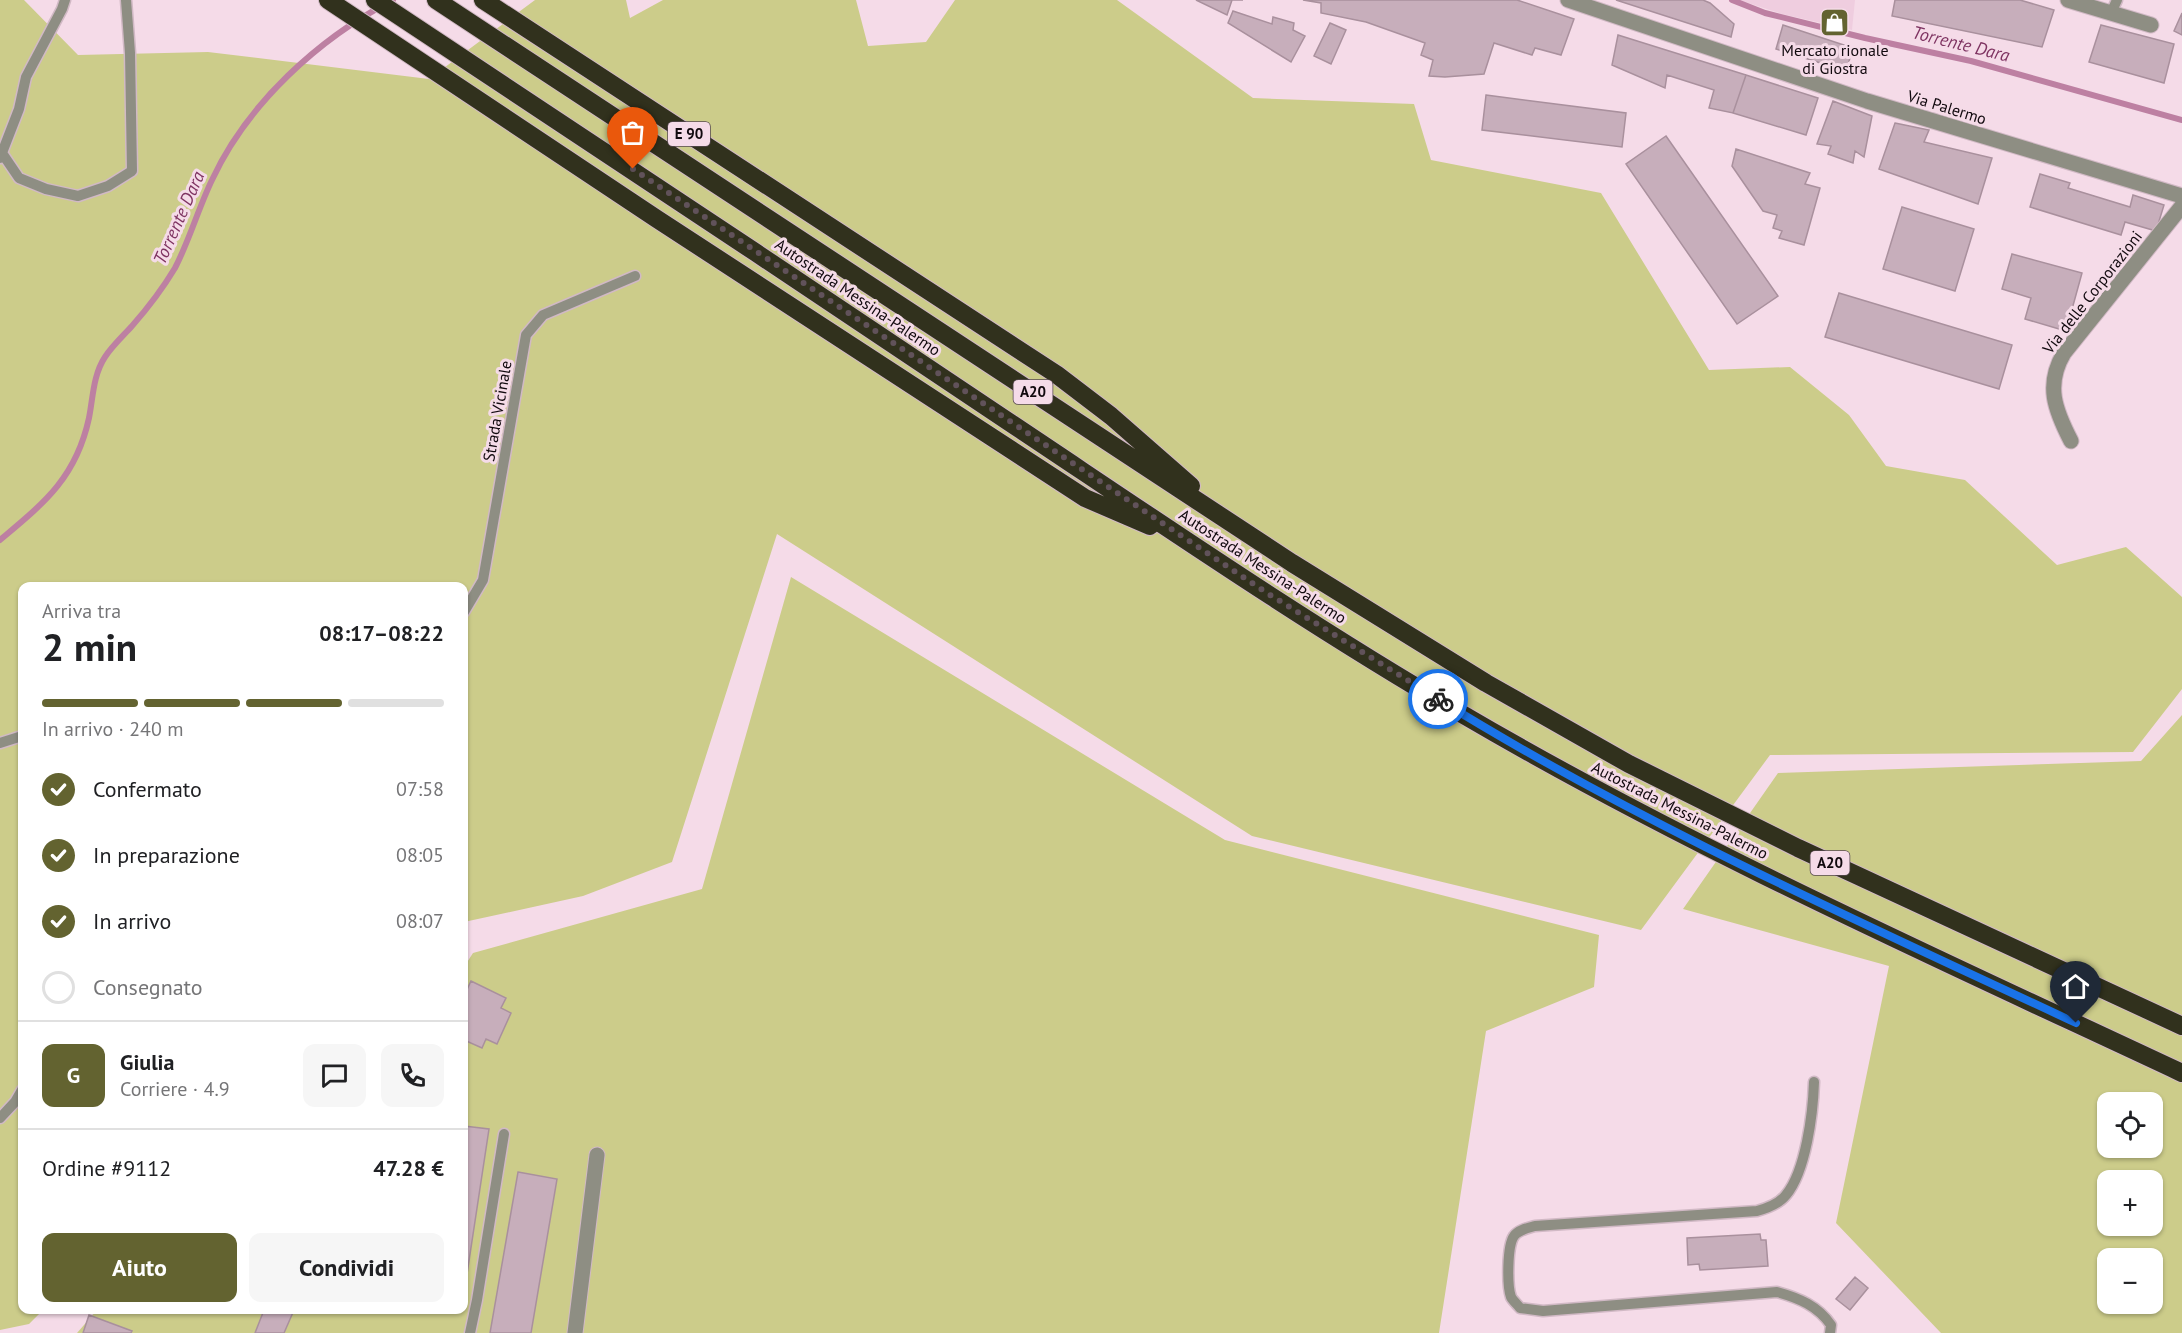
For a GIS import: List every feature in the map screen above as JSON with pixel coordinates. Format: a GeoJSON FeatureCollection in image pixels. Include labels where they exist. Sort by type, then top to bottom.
{"type":"FeatureCollection","features":[{"type":"Feature","properties":{"kind":"highway"},"geometry":{"type":"LineString","coordinates":[[328,0],[1085,498],[1193,545]]}},
{"type":"Feature","properties":{"kind":"highway","name":"Autostrada Messina-Palermo"},"geometry":{"type":"LineString","coordinates":[[375,0],[662,189],[1193,545],[1460,713],[1615,801],[1770,879],[2182,1073]]}},
{"type":"Feature","properties":{"kind":"highway","name":"Autostrada Messina-Palermo"},"geometry":{"type":"LineString","coordinates":[[436,0],[1292,563],[1486,682],[1629,764],[1798,848],[2182,1026]]}},
{"type":"Feature","properties":{"kind":"highway","name":"E 90"},"geometry":{"type":"LineString","coordinates":[[483,0],[1066,381],[1179,474],[1215,511]]}},
{"type":"Feature","properties":{"kind":"street","name":"Via Palermo"},"geometry":{"type":"LineString","coordinates":[[1568,0],[1867,101],[2182,196]]}},
{"type":"Feature","properties":{"kind":"street"},"geometry":{"type":"LineString","coordinates":[[2068,0],[2114,7],[2151,24]]}},
{"type":"Feature","properties":{"kind":"street","name":"Via delle Corporazioni"},"geometry":{"type":"LineString","coordinates":[[2071,441],[2060,420],[2055,400],[2052,383],[2056,367],[2064,353],[2182,206]]}},
{"type":"Feature","properties":{"kind":"street"},"geometry":{"type":"LineString","coordinates":[[575,1333],[597,1155]]}},
{"type":"Feature","properties":{"kind":"lane"},"geometry":{"type":"LineString","coordinates":[[65,0],[26,77],[19,109],[1,154],[19,178],[46,189],[78,196],[108,186],[132,171],[130,53],[126,0]]}},
{"type":"Feature","properties":{"kind":"lane","name":"Strada Vicinale"},"geometry":{"type":"LineString","coordinates":[[468,605],[483,580],[526,335],[543,315],[635,276]]}},
{"type":"Feature","properties":{"kind":"lane"},"geometry":{"type":"LineString","coordinates":[[0,743],[18,737]]}},
{"type":"Feature","properties":{"kind":"lane"},"geometry":{"type":"LineString","coordinates":[[1814,1082],[1813,1108],[1800,1167],[1795,1182],[1785,1197],[1757,1211],[1535,1226],[1514,1236],[1509,1251],[1508,1279],[1511,1297],[1520,1308],[1544,1311],[1777,1292],[1798,1297],[1811,1305],[1825,1316],[1831,1325],[1830,1333]]}},
{"type":"Feature","properties":{"kind":"lane"},"geometry":{"type":"LineString","coordinates":[[0,1118],[18,1097]]}},
{"type":"Feature","properties":{"kind":"lane"},"geometry":{"type":"LineString","coordinates":[[470,1333],[504,1134]]}},
{"type":"Feature","properties":{"kind":"shaded area","name":"Mercato rionale di Giostra"},"geometry":{"type":"Polygon","coordinates":[[[1739,0],[1855,0],[1852,30],[1782,14],[1739,0]]]}},
{"type":"Feature","properties":{"kind":"green space"},"geometry":{"type":"Polygon","coordinates":[[[0,0],[24,0],[78,55],[208,52],[429,79],[535,0],[626,0],[630,18],[663,0],[856,0],[868,46],[926,42],[955,0],[1117,0],[1253,98],[1414,104],[1431,160],[1601,193],[1709,370],[1790,367],[1849,415],[1886,466],[1965,480],[2057,565],[2126,547],[2182,597],[2182,689],[2133,752],[1770,755],[1641,930],[1252,836],[777,534],[672,862],[583,896],[468,921],[468,582],[18,582],[18,1314],[39,1314],[29,1324],[0,1330],[0,0]]]}},
{"type":"Feature","properties":{"kind":"green space"},"geometry":{"type":"Polygon","coordinates":[[[791,577],[1225,840],[1599,935],[1594,987],[1486,1031],[1439,1333],[77,1333],[94,1314],[468,1314],[468,961],[473,953],[702,889],[791,577]]]}},
{"type":"Feature","properties":{"kind":"green space"},"geometry":{"type":"Polygon","coordinates":[[[2182,715],[2182,1333],[1941,1333],[1836,1223],[1889,966],[1683,909],[1778,773],[2141,761],[2182,715]]]}},
{"type":"Feature","properties":{"kind":"building"},"geometry":{"type":"Polygon","coordinates":[[[1196,0],[1232,0],[1227,15],[1196,0]]]}},
{"type":"Feature","properties":{"kind":"building"},"geometry":{"type":"Polygon","coordinates":[[[1303,0],[1517,0],[1574,19],[1561,55],[1535,48],[1532,55],[1494,43],[1484,74],[1429,76],[1433,60],[1421,55],[1425,43],[1366,22],[1321,13],[1321,3],[1303,0]]]}},
{"type":"Feature","properties":{"kind":"building"},"geometry":{"type":"Polygon","coordinates":[[[1616,0],[1703,0],[1710,3],[1734,24],[1731,37],[1616,0]]]}},
{"type":"Feature","properties":{"kind":"building"},"geometry":{"type":"Polygon","coordinates":[[[1895,0],[2020,0],[2054,10],[2042,47],[1892,16],[1895,0]]]}},
{"type":"Feature","properties":{"kind":"building"},"geometry":{"type":"Polygon","coordinates":[[[1233,11],[1272,24],[1273,17],[1294,23],[1293,30],[1305,36],[1291,62],[1228,23],[1233,11]]]}},
{"type":"Feature","properties":{"kind":"building"},"geometry":{"type":"Polygon","coordinates":[[[2182,13],[2182,35],[2174,31],[2182,13]]]}},
{"type":"Feature","properties":{"kind":"building"},"geometry":{"type":"Polygon","coordinates":[[[1330,23],[1346,30],[1331,64],[1314,56],[1330,23]]]}},
{"type":"Feature","properties":{"kind":"building"},"geometry":{"type":"Polygon","coordinates":[[[1783,25],[1853,48],[1846,71],[1776,49],[1783,25]]]}},
{"type":"Feature","properties":{"kind":"building"},"geometry":{"type":"Polygon","coordinates":[[[2101,25],[2174,44],[2164,83],[2089,62],[2101,25]]]}},
{"type":"Feature","properties":{"kind":"building"},"geometry":{"type":"Polygon","coordinates":[[[1618,35],[1746,75],[1733,113],[1709,108],[1714,90],[1667,75],[1665,88],[1612,65],[1618,35]]]}},
{"type":"Feature","properties":{"kind":"building"},"geometry":{"type":"Polygon","coordinates":[[[1746,75],[1818,98],[1806,135],[1733,113],[1746,75]]]}},
{"type":"Feature","properties":{"kind":"building"},"geometry":{"type":"Polygon","coordinates":[[[1486,95],[1626,113],[1622,147],[1482,130],[1486,95]]]}},
{"type":"Feature","properties":{"kind":"building"},"geometry":{"type":"Polygon","coordinates":[[[1833,101],[1872,116],[1864,157],[1855,151],[1853,163],[1828,154],[1831,146],[1817,144],[1833,101]]]}},
{"type":"Feature","properties":{"kind":"building"},"geometry":{"type":"Polygon","coordinates":[[[1895,123],[1929,130],[1924,142],[1992,158],[1978,204],[1879,169],[1895,123]]]}},
{"type":"Feature","properties":{"kind":"building"},"geometry":{"type":"Polygon","coordinates":[[[1666,136],[1778,296],[1737,324],[1626,164],[1666,136]]]}},
{"type":"Feature","properties":{"kind":"building"},"geometry":{"type":"Polygon","coordinates":[[[1736,149],[1810,173],[1805,184],[1820,188],[1804,245],[1779,238],[1782,231],[1773,228],[1777,215],[1763,211],[1732,166],[1736,149]]]}},
{"type":"Feature","properties":{"kind":"building"},"geometry":{"type":"Polygon","coordinates":[[[2040,174],[2070,183],[2068,188],[2130,207],[2133,195],[2164,205],[2156,231],[2125,222],[2121,235],[2030,207],[2040,174]]]}},
{"type":"Feature","properties":{"kind":"building"},"geometry":{"type":"Polygon","coordinates":[[[1902,207],[1974,229],[1955,291],[1883,269],[1902,207]]]}},
{"type":"Feature","properties":{"kind":"building"},"geometry":{"type":"Polygon","coordinates":[[[2012,254],[2082,273],[2066,331],[2025,319],[2031,298],[2002,289],[2012,254]]]}},
{"type":"Feature","properties":{"kind":"building"},"geometry":{"type":"Polygon","coordinates":[[[1839,293],[2012,345],[1999,389],[1825,337],[1839,293]]]}},
{"type":"Feature","properties":{"kind":"building"},"geometry":{"type":"Polygon","coordinates":[[[471,981],[506,998],[501,1008],[511,1013],[497,1044],[486,1039],[482,1048],[468,1042],[468,987],[471,981]]]}},
{"type":"Feature","properties":{"kind":"building"},"geometry":{"type":"Polygon","coordinates":[[[468,1126],[489,1129],[468,1267],[468,1126]]]}},
{"type":"Feature","properties":{"kind":"building"},"geometry":{"type":"Polygon","coordinates":[[[518,1172],[557,1179],[531,1333],[490,1333],[518,1172]]]}},
{"type":"Feature","properties":{"kind":"building"},"geometry":{"type":"Polygon","coordinates":[[[1760,1234],[1761,1240],[1766,1240],[1768,1266],[1700,1270],[1699,1264],[1688,1265],[1687,1238],[1760,1234]]]}},
{"type":"Feature","properties":{"kind":"building"},"geometry":{"type":"Polygon","coordinates":[[[1855,1277],[1868,1288],[1850,1310],[1836,1299],[1855,1277]]]}},
{"type":"Feature","properties":{"kind":"building"},"geometry":{"type":"Polygon","coordinates":[[[262,1314],[292,1314],[284,1333],[255,1333],[262,1314]]]}},
{"type":"Feature","properties":{"kind":"building"},"geometry":{"type":"Polygon","coordinates":[[[89,1315],[132,1331],[131,1333],[83,1333],[89,1315]]]}},
{"type":"Feature","properties":{"kind":"waterway","name":"Torrente Dara"},"geometry":{"type":"LineString","coordinates":[[0,540],[31,514],[67,473],[83,439],[101,364],[149,305],[175,268],[212,180],[245,125],[265,100],[312,54],[338,33],[393,0]]}},
{"type":"Feature","properties":{"kind":"waterway","name":"Torrente Dara"},"geometry":{"type":"LineString","coordinates":[[1732,0],[1765,13],[1971,61],[2182,120]]}},
{"type":"Feature","properties":{"kind":"way so far"},"geometry":{"type":"LineString","coordinates":[[633,169],[1267,593],[1438,699]]}},
{"type":"Feature","properties":{"kind":"place","name":"Mercato rionale di Giostra"},"geometry":{"type":"Point","coordinates":[1835,22]}},
{"type":"Feature","properties":{"kind":"route"},"geometry":{"type":"LineString","coordinates":[[1438,699],[1615,801],[1780,884],[2076,1023]]}}]}
